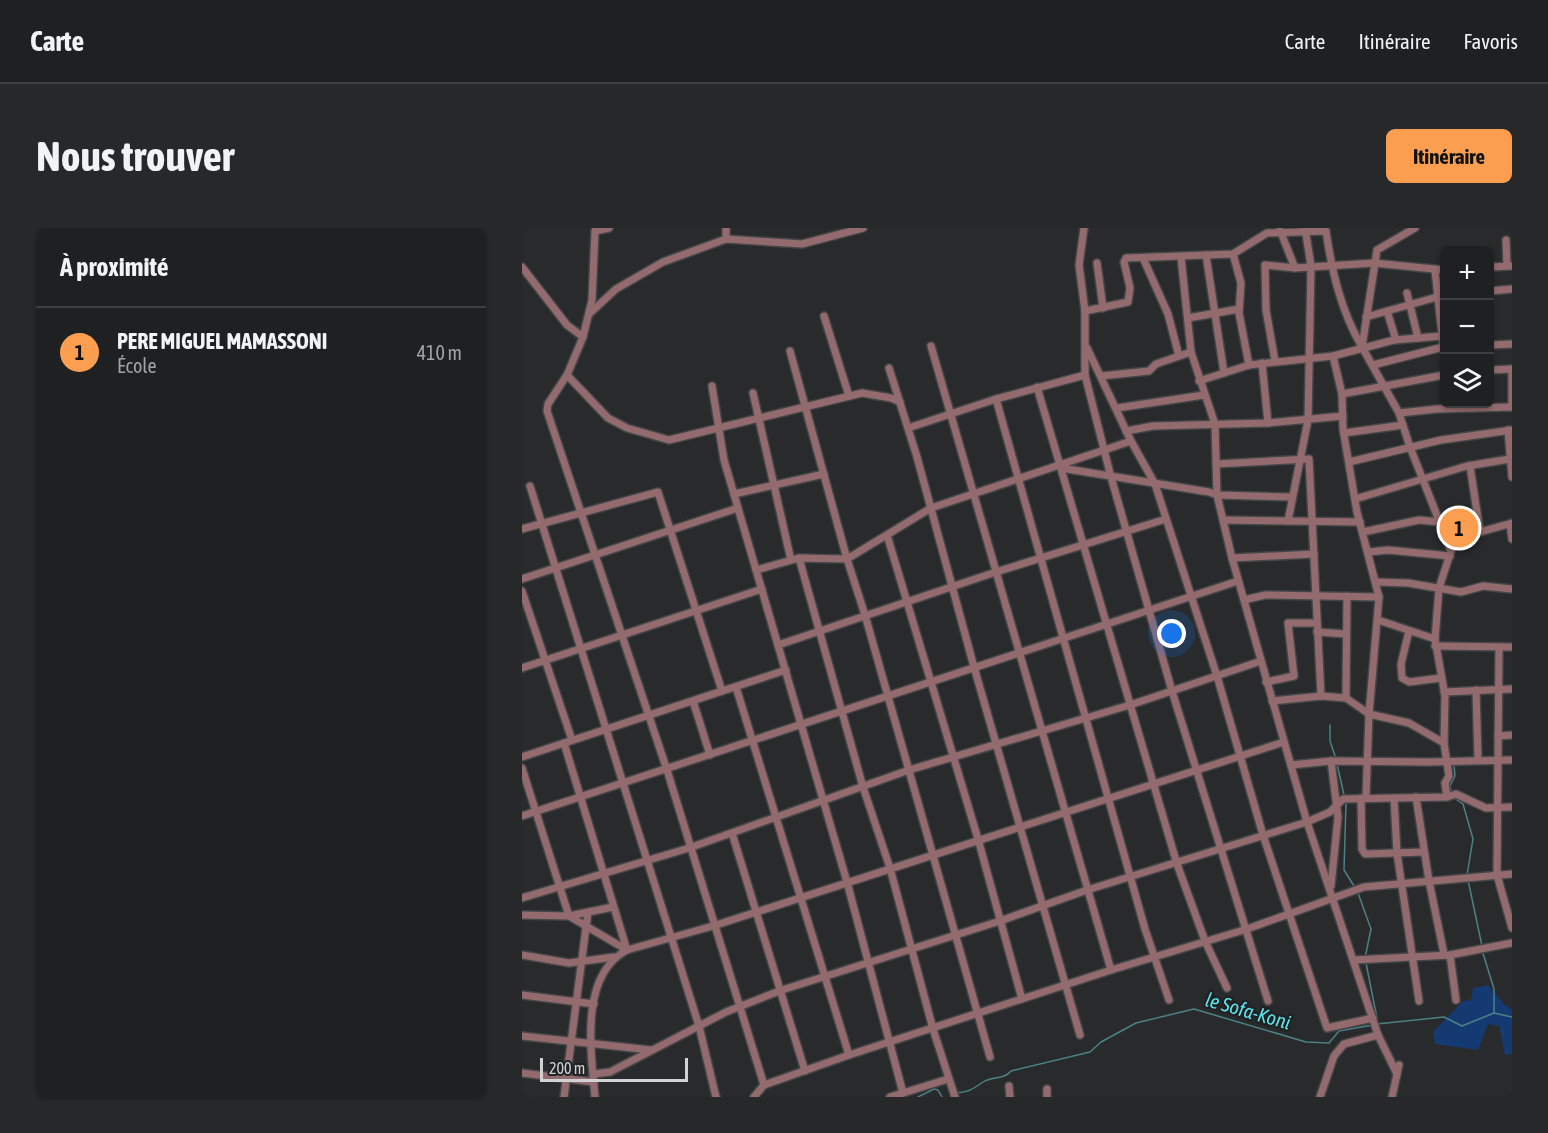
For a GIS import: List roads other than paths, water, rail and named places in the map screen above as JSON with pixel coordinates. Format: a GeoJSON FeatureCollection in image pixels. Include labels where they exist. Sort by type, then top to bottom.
{"type":"FeatureCollection","features":[{"type":"Feature","properties":{"kind":"street"},"geometry":{"type":"LineString","coordinates":[[609,228],[596,231],[589,314],[584,337],[567,375],[548,404],[547,411],[667,770],[713,926],[741,1006],[764,1084]]}},
{"type":"Feature","properties":{"kind":"street"},"geometry":{"type":"LineString","coordinates":[[726,228],[726,239]]}},
{"type":"Feature","properties":{"kind":"street"},"geometry":{"type":"LineString","coordinates":[[589,314],[616,289],[663,262],[726,239],[802,244],[863,228]]}},
{"type":"Feature","properties":{"kind":"street"},"geometry":{"type":"LineString","coordinates":[[1084,228],[1079,265],[1086,346],[1084,375],[1172,691],[1268,1001]]}},
{"type":"Feature","properties":{"kind":"street"},"geometry":{"type":"LineString","coordinates":[[1362,347],[1377,250],[1415,228]]}},
{"type":"Feature","properties":{"kind":"street"},"geometry":{"type":"LineString","coordinates":[[1084,311],[1128,302],[1130,288],[1124,262],[1126,258],[1233,254],[1267,233],[1280,230],[1326,231],[1331,265],[1347,321],[1400,413],[1410,447],[1447,541],[1450,556],[1439,588],[1435,643],[1444,692],[1444,743],[1450,761],[1450,796]]}},
{"type":"Feature","properties":{"kind":"street"},"geometry":{"type":"LineString","coordinates":[[1280,230],[1295,268]]}},
{"type":"Feature","properties":{"kind":"street"},"geometry":{"type":"LineString","coordinates":[[1288,521],[1308,420],[1311,266],[1306,230]]}},
{"type":"Feature","properties":{"kind":"street"},"geometry":{"type":"LineString","coordinates":[[1494,267],[1509,266],[1506,240]]}},
{"type":"Feature","properties":{"kind":"street"},"geometry":{"type":"LineString","coordinates":[[1233,254],[1241,283],[1239,309],[1249,365]]}},
{"type":"Feature","properties":{"kind":"street"},"geometry":{"type":"LineString","coordinates":[[1206,255],[1224,373]]}},
{"type":"Feature","properties":{"kind":"street"},"geometry":{"type":"LineString","coordinates":[[1181,257],[1191,352],[1215,424],[1217,495],[1232,558],[1307,822],[1335,899],[1378,1035],[1397,1074]]}},
{"type":"Feature","properties":{"kind":"street"},"geometry":{"type":"LineString","coordinates":[[1143,258],[1168,314],[1179,356]]}},
{"type":"Feature","properties":{"kind":"street"},"geometry":{"type":"LineString","coordinates":[[1275,361],[1266,309],[1265,265],[1295,268],[1374,262],[1440,270]]}},
{"type":"Feature","properties":{"kind":"street"},"geometry":{"type":"LineString","coordinates":[[1097,263],[1103,308]]}},
{"type":"Feature","properties":{"kind":"street"},"geometry":{"type":"LineString","coordinates":[[522,267],[567,325],[584,337]]}},
{"type":"Feature","properties":{"kind":"street"},"geometry":{"type":"LineString","coordinates":[[1436,270],[1440,290]]}},
{"type":"Feature","properties":{"kind":"street"},"geometry":{"type":"LineString","coordinates":[[1494,291],[1512,289]]}},
{"type":"Feature","properties":{"kind":"street"},"geometry":{"type":"LineString","coordinates":[[1407,293],[1418,338]]}},
{"type":"Feature","properties":{"kind":"street"},"geometry":{"type":"LineString","coordinates":[[1366,317],[1440,295]]}},
{"type":"Feature","properties":{"kind":"street"},"geometry":{"type":"LineString","coordinates":[[1188,318],[1239,309]]}},
{"type":"Feature","properties":{"kind":"street"},"geometry":{"type":"LineString","coordinates":[[1387,311],[1396,340]]}},
{"type":"Feature","properties":{"kind":"street"},"geometry":{"type":"LineString","coordinates":[[824,316],[849,396]]}},
{"type":"Feature","properties":{"kind":"street"},"geometry":{"type":"LineString","coordinates":[[1199,381],[1249,365],[1333,356],[1396,340],[1440,336]]}},
{"type":"Feature","properties":{"kind":"street"},"geometry":{"type":"LineString","coordinates":[[1494,345],[1512,344]]}},
{"type":"Feature","properties":{"kind":"street"},"geometry":{"type":"LineString","coordinates":[[931,346],[1111,970]]}},
{"type":"Feature","properties":{"kind":"street"},"geometry":{"type":"LineString","coordinates":[[1086,346],[1126,431],[1155,484],[1217,676],[1263,835],[1327,1028],[1373,1018]]}},
{"type":"Feature","properties":{"kind":"street"},"geometry":{"type":"LineString","coordinates":[[1373,365],[1440,350]]}},
{"type":"Feature","properties":{"kind":"street"},"geometry":{"type":"LineString","coordinates":[[790,351],[847,559],[957,935],[990,1057]]}},
{"type":"Feature","properties":{"kind":"street"},"geometry":{"type":"LineString","coordinates":[[1101,376],[1149,371],[1156,364],[1191,352]]}},
{"type":"Feature","properties":{"kind":"street"},"geometry":{"type":"LineString","coordinates":[[1333,356],[1342,394],[1344,433],[1355,500],[1379,597],[1369,714],[1362,852],[1425,852]]}},
{"type":"Feature","properties":{"kind":"street"},"geometry":{"type":"LineString","coordinates":[[1262,363],[1268,423]]}},
{"type":"Feature","properties":{"kind":"street"},"geometry":{"type":"LineString","coordinates":[[889,368],[931,508],[974,668],[1080,1035]]}},
{"type":"Feature","properties":{"kind":"street"},"geometry":{"type":"LineString","coordinates":[[1494,370],[1512,369],[1512,407],[1494,406]]}},
{"type":"Feature","properties":{"kind":"street"},"geometry":{"type":"LineString","coordinates":[[567,375],[608,418],[627,428],[669,440],[849,396],[869,394],[900,402]]}},
{"type":"Feature","properties":{"kind":"street"},"geometry":{"type":"LineString","coordinates":[[908,428],[996,399],[1084,375]]}},
{"type":"Feature","properties":{"kind":"street"},"geometry":{"type":"LineString","coordinates":[[1342,394],[1440,376]]}},
{"type":"Feature","properties":{"kind":"street"},"geometry":{"type":"LineString","coordinates":[[712,386],[734,494],[847,882],[903,1093]]}},
{"type":"Feature","properties":{"kind":"street"},"geometry":{"type":"LineString","coordinates":[[1037,387],[1177,864],[1205,941],[1227,988]]}},
{"type":"Feature","properties":{"kind":"street"},"geometry":{"type":"LineString","coordinates":[[753,393],[774,485],[795,559],[821,630],[863,786],[890,868],[933,1029],[954,1094]]}},
{"type":"Feature","properties":{"kind":"street"},"geometry":{"type":"LineString","coordinates":[[1117,408],[1204,395]]}},
{"type":"Feature","properties":{"kind":"street"},"geometry":{"type":"LineString","coordinates":[[996,399],[1154,958],[1169,1000]]}},
{"type":"Feature","properties":{"kind":"street"},"geometry":{"type":"LineString","coordinates":[[1400,413],[1452,408]]}},
{"type":"Feature","properties":{"kind":"street"},"geometry":{"type":"LineString","coordinates":[[1126,431],[1153,426],[1268,423],[1343,416]]}},
{"type":"Feature","properties":{"kind":"street"},"geometry":{"type":"LineString","coordinates":[[1344,433],[1403,425]]}},
{"type":"Feature","properties":{"kind":"street"},"geometry":{"type":"LineString","coordinates":[[1349,462],[1441,440],[1510,430],[1512,477]]}},
{"type":"Feature","properties":{"kind":"street"},"geometry":{"type":"LineString","coordinates":[[756,570],[795,559],[847,559],[931,508],[1017,477],[1060,466],[1131,441]]}},
{"type":"Feature","properties":{"kind":"street"},"geometry":{"type":"LineString","coordinates":[[1216,464],[1309,459],[1314,596],[1321,696]]}},
{"type":"Feature","properties":{"kind":"street"},"geometry":{"type":"LineString","coordinates":[[1355,500],[1470,466],[1510,459]]}},
{"type":"Feature","properties":{"kind":"street"},"geometry":{"type":"LineString","coordinates":[[1060,466],[1217,495],[1291,497]]}},
{"type":"Feature","properties":{"kind":"street"},"geometry":{"type":"LineString","coordinates":[[1470,466],[1480,532]]}},
{"type":"Feature","properties":{"kind":"street"},"geometry":{"type":"LineString","coordinates":[[734,494],[824,474]]}},
{"type":"Feature","properties":{"kind":"street"},"geometry":{"type":"LineString","coordinates":[[530,486],[582,648],[646,861],[673,939],[699,1026],[716,1097]]}},
{"type":"Feature","properties":{"kind":"street"},"geometry":{"type":"LineString","coordinates":[[522,530],[658,492],[722,691]]}},
{"type":"Feature","properties":{"kind":"street"},"geometry":{"type":"LineString","coordinates":[[522,579],[738,508]]}},
{"type":"Feature","properties":{"kind":"street"},"geometry":{"type":"LineString","coordinates":[[778,645],[908,600],[1166,519]]}},
{"type":"Feature","properties":{"kind":"street"},"geometry":{"type":"LineString","coordinates":[[1223,520],[1360,522]]}},
{"type":"Feature","properties":{"kind":"street"},"geometry":{"type":"LineString","coordinates":[[1363,532],[1419,520],[1440,522]]}},
{"type":"Feature","properties":{"kind":"street"},"geometry":{"type":"LineString","coordinates":[[1447,541],[1511,523],[1512,539]]}},
{"type":"Feature","properties":{"kind":"street"},"geometry":{"type":"LineString","coordinates":[[887,535],[955,759],[1022,999]]}},
{"type":"Feature","properties":{"kind":"street"},"geometry":{"type":"LineString","coordinates":[[1369,552],[1388,550],[1450,556]]}},
{"type":"Feature","properties":{"kind":"street"},"geometry":{"type":"LineString","coordinates":[[1232,558],[1314,554]]}},
{"type":"Feature","properties":{"kind":"street"},"geometry":{"type":"LineString","coordinates":[[522,816],[1238,580]]}},
{"type":"Feature","properties":{"kind":"street"},"geometry":{"type":"LineString","coordinates":[[1376,582],[1408,583],[1461,592],[1483,586],[1512,589]]}},
{"type":"Feature","properties":{"kind":"street"},"geometry":{"type":"LineString","coordinates":[[522,668],[762,589]]}},
{"type":"Feature","properties":{"kind":"street"},"geometry":{"type":"LineString","coordinates":[[522,591],[572,740]]}},
{"type":"Feature","properties":{"kind":"street"},"geometry":{"type":"LineString","coordinates":[[1244,600],[1265,595],[1379,597]]}},
{"type":"Feature","properties":{"kind":"street"},"geometry":{"type":"LineString","coordinates":[[1346,698],[1347,597]]}},
{"type":"Feature","properties":{"kind":"street"},"geometry":{"type":"LineString","coordinates":[[1378,620],[1435,643],[1512,647]]}},
{"type":"Feature","properties":{"kind":"street"},"geometry":{"type":"LineString","coordinates":[[1266,682],[1294,676],[1288,623],[1316,623]]}},
{"type":"Feature","properties":{"kind":"street"},"geometry":{"type":"LineString","coordinates":[[1409,631],[1401,664],[1402,678],[1409,682],[1441,678]]}},
{"type":"Feature","properties":{"kind":"street"},"geometry":{"type":"LineString","coordinates":[[1317,632],[1347,634]]}},
{"type":"Feature","properties":{"kind":"street"},"geometry":{"type":"LineString","coordinates":[[1499,647],[1497,874],[1512,928]]}},
{"type":"Feature","properties":{"kind":"street"},"geometry":{"type":"LineString","coordinates":[[522,898],[689,848],[909,770],[955,759],[1130,705],[1261,661]]}},
{"type":"Feature","properties":{"kind":"street"},"geometry":{"type":"LineString","coordinates":[[522,756],[786,670]]}},
{"type":"Feature","properties":{"kind":"street"},"geometry":{"type":"LineString","coordinates":[[736,687],[849,1055]]}},
{"type":"Feature","properties":{"kind":"street"},"geometry":{"type":"LineString","coordinates":[[1444,692],[1512,689]]}},
{"type":"Feature","properties":{"kind":"street"},"geometry":{"type":"LineString","coordinates":[[1476,690],[1478,759]]}},
{"type":"Feature","properties":{"kind":"street"},"geometry":{"type":"LineString","coordinates":[[1272,701],[1321,696],[1346,698],[1369,714],[1409,723],[1444,743]]}},
{"type":"Feature","properties":{"kind":"street"},"geometry":{"type":"LineString","coordinates":[[693,701],[710,755]]}},
{"type":"Feature","properties":{"kind":"street"},"geometry":{"type":"LineString","coordinates":[[1498,736],[1512,735]]}},
{"type":"Feature","properties":{"kind":"street"},"geometry":{"type":"LineString","coordinates":[[522,955],[581,962],[615,957],[627,950],[673,939],[1284,742]]}},
{"type":"Feature","properties":{"kind":"street"},"geometry":{"type":"LineString","coordinates":[[564,743],[627,950]]}},
{"type":"Feature","properties":{"kind":"street"},"geometry":{"type":"LineString","coordinates":[[1291,765],[1334,761],[1512,760]]}},
{"type":"Feature","properties":{"kind":"street"},"geometry":{"type":"LineString","coordinates":[[1331,888],[1338,817],[1334,761]]}},
{"type":"Feature","properties":{"kind":"street"},"geometry":{"type":"LineString","coordinates":[[522,768],[569,916],[627,950]]}},
{"type":"Feature","properties":{"kind":"street"},"geometry":{"type":"LineString","coordinates":[[594,1074],[610,1072],[699,1026],[782,990],[1000,921],[1087,890],[1307,822],[1330,812],[1343,799],[1450,796],[1486,808],[1512,807]]}},
{"type":"Feature","properties":{"kind":"street"},"geometry":{"type":"LineString","coordinates":[[1416,797],[1429,881],[1456,1000]]}},
{"type":"Feature","properties":{"kind":"street"},"geometry":{"type":"LineString","coordinates":[[1394,798],[1397,853],[1419,1001]]}},
{"type":"Feature","properties":{"kind":"street"},"geometry":{"type":"LineString","coordinates":[[732,833],[805,1071]]}},
{"type":"Feature","properties":{"kind":"street"},"geometry":{"type":"LineString","coordinates":[[754,1097],[764,1084],[1111,970],[1247,929],[1364,887],[1512,874]]}},
{"type":"Feature","properties":{"kind":"street"},"geometry":{"type":"LineString","coordinates":[[522,915],[569,916],[613,907]]}},
{"type":"Feature","properties":{"kind":"street"},"geometry":{"type":"LineString","coordinates":[[564,1097],[588,912]]}},
{"type":"Feature","properties":{"kind":"street"},"geometry":{"type":"LineString","coordinates":[[1354,960],[1447,955],[1512,943]]}},
{"type":"Feature","properties":{"kind":"street"},"geometry":{"type":"LineString","coordinates":[[595,1097],[592,1045],[594,1004],[597,987],[615,957]]}},
{"type":"Feature","properties":{"kind":"street"},"geometry":{"type":"LineString","coordinates":[[522,995],[594,1004]]}},
{"type":"Feature","properties":{"kind":"street"},"geometry":{"type":"LineString","coordinates":[[1320,1097],[1334,1056],[1344,1044],[1378,1035]]}},
{"type":"Feature","properties":{"kind":"street"},"geometry":{"type":"LineString","coordinates":[[522,1036],[652,1050]]}},
{"type":"Feature","properties":{"kind":"street"},"geometry":{"type":"LineString","coordinates":[[1392,1097],[1399,1065]]}},
{"type":"Feature","properties":{"kind":"street"},"geometry":{"type":"LineString","coordinates":[[522,1073],[594,1082]]}},
{"type":"Feature","properties":{"kind":"street"},"geometry":{"type":"LineString","coordinates":[[890,1097],[948,1079]]}},
{"type":"Feature","properties":{"kind":"street"},"geometry":{"type":"LineString","coordinates":[[1009,1086],[1010,1097]]}},
{"type":"Feature","properties":{"kind":"waterway"},"geometry":{"type":"LineString","coordinates":[[1330,725],[1330,741],[1336,759]]}},
{"type":"Feature","properties":{"kind":"waterway"},"geometry":{"type":"LineString","coordinates":[[1337,764],[1344,795]]}},
{"type":"Feature","properties":{"kind":"waterway"},"geometry":{"type":"LineString","coordinates":[[1452,794],[1450,786],[1455,776],[1454,765]]}},
{"type":"Feature","properties":{"kind":"waterway"},"geometry":{"type":"LineString","coordinates":[[1454,798],[1463,804],[1473,839],[1467,875]]}},
{"type":"Feature","properties":{"kind":"waterway"},"geometry":{"type":"LineString","coordinates":[[1346,803],[1344,870],[1354,886]]}},
{"type":"Feature","properties":{"kind":"waterway"},"geometry":{"type":"LineString","coordinates":[[1468,880],[1482,946]]}},
{"type":"Feature","properties":{"kind":"waterway"},"geometry":{"type":"LineString","coordinates":[[1358,893],[1371,929],[1365,958]]}},
{"type":"Feature","properties":{"kind":"waterway"},"geometry":{"type":"LineString","coordinates":[[1482,950],[1494,989],[1494,1013]]}},
{"type":"Feature","properties":{"kind":"waterway"},"geometry":{"type":"LineString","coordinates":[[1366,963],[1378,1023]]}},
{"type":"Feature","properties":{"kind":"waterway","name":"le Sofa-Koni"},"geometry":{"type":"LineString","coordinates":[[956,1093],[971,1090],[986,1080],[1005,1076],[1011,1071],[1090,1052],[1101,1042],[1136,1023],[1194,1009],[1306,1042],[1329,1043],[1339,1031],[1373,1025]]}},
{"type":"Feature","properties":{"kind":"waterway","name":"le Sofa-Koni"},"geometry":{"type":"LineString","coordinates":[[1377,1024],[1444,1017],[1462,1026],[1494,1013],[1512,1017]]}},
{"type":"Feature","properties":{"kind":"waterway","name":"le Sofa-Koni"},"geometry":{"type":"LineString","coordinates":[[918,1097],[934,1089],[938,1090],[942,1097]]}},
{"type":"Feature","properties":{"kind":"place","name":"PERE MIGUEL MAMASSONI"},"geometry":{"type":"Point","coordinates":[1459,528]}}]}
